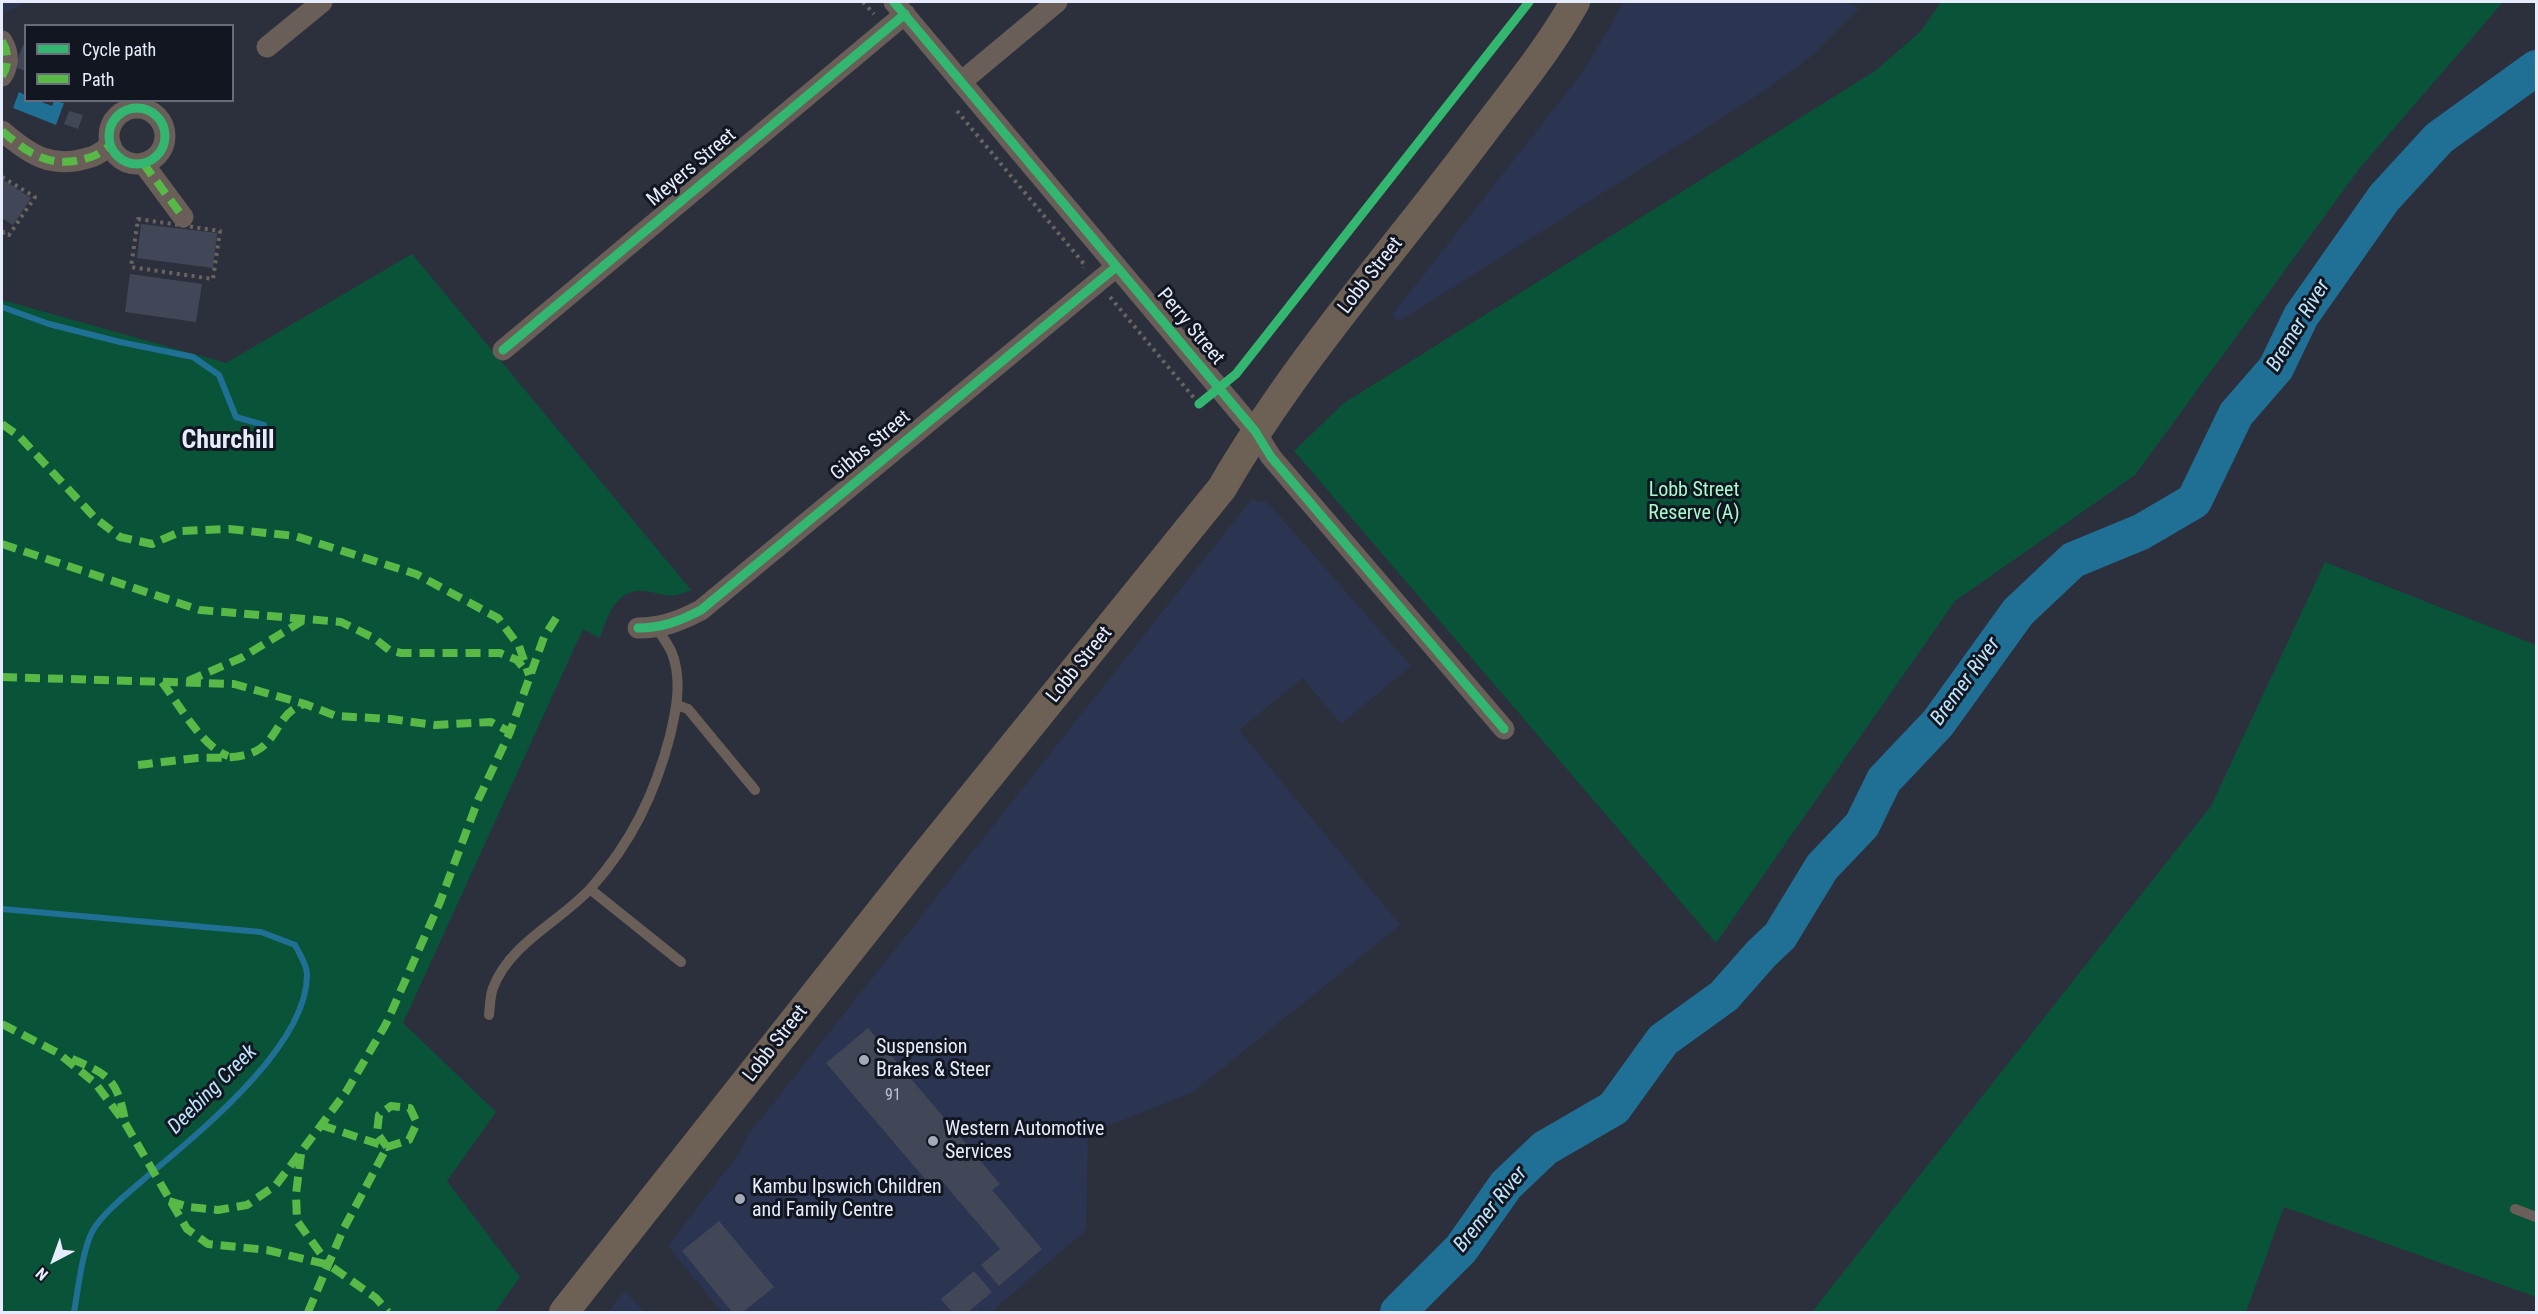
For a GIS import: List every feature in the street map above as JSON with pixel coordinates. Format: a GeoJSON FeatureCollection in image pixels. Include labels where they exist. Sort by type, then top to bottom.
{"type":"FeatureCollection","features":[{"type":"Feature","properties":{"kind":"main road","name":"Lobb Street"},"geometry":{"type":"LineString","coordinates":[[564,1312],[922,859],[1222,488],[1255,431],[1310,353],[1513,93],[1573,2]]}},
{"type":"Feature","properties":{"kind":"street"},"geometry":{"type":"LineString","coordinates":[[267,47],[322,2]]}},
{"type":"Feature","properties":{"kind":"street"},"geometry":{"type":"LineString","coordinates":[[961,82],[1057,2]]}},
{"type":"Feature","properties":{"kind":"street","name":"Meyers Street"},"geometry":{"type":"LineString","coordinates":[[502,350],[887,30],[899,8]]}},
{"type":"Feature","properties":{"kind":"street","name":"Perry Street"},"geometry":{"type":"LineString","coordinates":[[899,8],[1255,431],[1271,457],[1504,729]]}},
{"type":"Feature","properties":{"kind":"street"},"geometry":{"type":"LineString","coordinates":[[2,41],[8,54],[2,76]]}},
{"type":"Feature","properties":{"kind":"street"},"geometry":{"type":"LineString","coordinates":[[132,108],[151,111],[163,126],[164,145],[152,159],[143,163],[124,161],[111,146],[109,135],[115,117],[132,108]]}},
{"type":"Feature","properties":{"kind":"street"},"geometry":{"type":"LineString","coordinates":[[2,131],[25,151],[59,162],[93,157],[111,146]]}},
{"type":"Feature","properties":{"kind":"street"},"geometry":{"type":"LineString","coordinates":[[143,163],[183,217]]}},
{"type":"Feature","properties":{"kind":"street","name":"Gibbs Street"},"geometry":{"type":"LineString","coordinates":[[647,628],[681,620],[701,610],[1116,267]]}},
{"type":"Feature","properties":{"kind":"lane"},"geometry":{"type":"LineString","coordinates":[[489,1014],[492,991],[510,961],[540,931],[590,889],[625,844],[649,801],[662,768],[677,705],[673,656],[647,628]]}},
{"type":"Feature","properties":{"kind":"lane"},"geometry":{"type":"LineString","coordinates":[[677,705],[688,709],[755,790]]}},
{"type":"Feature","properties":{"kind":"lane"},"geometry":{"type":"LineString","coordinates":[[590,889],[681,962]]}},
{"type":"Feature","properties":{"kind":"lane"},"geometry":{"type":"LineString","coordinates":[[2515,1209],[2536,1217]]}},
{"type":"Feature","properties":{"kind":"path"},"geometry":{"type":"LineString","coordinates":[[863,2],[887,30]]}},
{"type":"Feature","properties":{"kind":"path"},"geometry":{"type":"LineString","coordinates":[[955,109],[1084,264],[1083,268],[1199,404],[1218,389]]}},
{"type":"Feature","properties":{"kind":"path"},"geometry":{"type":"LineString","coordinates":[[2,177],[35,197],[9,235],[2,232]]}},
{"type":"Feature","properties":{"kind":"path"},"geometry":{"type":"LineString","coordinates":[[138,219],[220,231],[213,279],[131,267],[138,219]]}},
{"type":"Feature","properties":{"kind":"shaded area"},"geometry":{"type":"Polygon","coordinates":[[[2,2],[26,2],[2,14],[2,2]]]}},
{"type":"Feature","properties":{"kind":"shaded area"},"geometry":{"type":"Polygon","coordinates":[[[1623,2],[1843,2],[1859,8],[1810,57],[1766,90],[1398,322],[1392,315],[1579,77],[1623,2]]]}},
{"type":"Feature","properties":{"kind":"shaded area"},"geometry":{"type":"Polygon","coordinates":[[[19,92],[24,94],[24,102],[42,102],[52,106],[54,102],[64,103],[56,125],[13,108],[19,92]]]}},
{"type":"Feature","properties":{"kind":"shaded area"},"geometry":{"type":"Polygon","coordinates":[[[1251,500],[1267,502],[1411,666],[1341,724],[1303,678],[1239,730],[1400,925],[1193,1092],[1088,1134],[1086,1230],[991,1312],[722,1312],[668,1246],[740,1152],[748,1135],[1251,500]]]}},
{"type":"Feature","properties":{"kind":"shaded area"},"geometry":{"type":"Polygon","coordinates":[[[625,1291],[644,1312],[608,1312],[625,1291]]]}},
{"type":"Feature","properties":{"kind":"green space","name":"Lobb Street Reserve (A)"},"geometry":{"type":"Polygon","coordinates":[[[1941,2],[2503,2],[2359,169],[2135,475],[1955,601],[1716,943],[1294,451],[1344,403],[1875,71],[1921,31],[1941,2]]]}},
{"type":"Feature","properties":{"kind":"green space"},"geometry":{"type":"Polygon","coordinates":[[[412,254],[691,590],[672,596],[635,591],[620,599],[614,606],[600,638],[583,629],[403,1023],[496,1112],[447,1181],[520,1277],[495,1312],[2,1312],[2,300],[226,363],[412,254]]]}},
{"type":"Feature","properties":{"kind":"green space"},"geometry":{"type":"Polygon","coordinates":[[[2325,562],[2536,645],[2536,1297],[2284,1207],[2246,1312],[1812,1312],[2211,806],[2325,562]]]}},
{"type":"Feature","properties":{"kind":"building"},"geometry":{"type":"Polygon","coordinates":[[[24,45],[24,70],[17,68],[16,64],[24,45]]]}},
{"type":"Feature","properties":{"kind":"building"},"geometry":{"type":"Polygon","coordinates":[[[69,111],[83,115],[78,129],[64,124],[69,111]]]}},
{"type":"Feature","properties":{"kind":"building"},"geometry":{"type":"Polygon","coordinates":[[[2,179],[31,198],[13,225],[2,218],[2,179]]]}},
{"type":"Feature","properties":{"kind":"building"},"geometry":{"type":"Polygon","coordinates":[[[141,224],[217,233],[213,268],[137,258],[141,224]]]}},
{"type":"Feature","properties":{"kind":"building"},"geometry":{"type":"Polygon","coordinates":[[[130,274],[202,284],[196,322],[125,312],[130,274]]]}},
{"type":"Feature","properties":{"kind":"building"},"geometry":{"type":"Polygon","coordinates":[[[868,1028],[1000,1184],[992,1190],[1042,1249],[999,1286],[981,1265],[1000,1249],[940,1179],[931,1186],[826,1063],[868,1028]]]}},
{"type":"Feature","properties":{"kind":"building"},"geometry":{"type":"Polygon","coordinates":[[[719,1221],[774,1287],[743,1312],[732,1312],[682,1251],[719,1221]]]}},
{"type":"Feature","properties":{"kind":"building"},"geometry":{"type":"Polygon","coordinates":[[[974,1271],[992,1292],[968,1312],[952,1312],[941,1299],[974,1271]]]}},
{"type":"Feature","properties":{"kind":"waterway","name":"Bremer River"},"geometry":{"type":"LineString","coordinates":[[1398,1312],[1461,1249],[1506,1185],[1545,1148],[1614,1108],[1663,1040],[1724,996],[1780,936],[1822,867],[1862,825],[1884,780],[1938,723],[2018,612],[2073,560],[2141,532],[2194,501],[2236,414],[2276,368],[2301,316],[2384,198],[2439,138],[2536,68]]}},
{"type":"Feature","properties":{"kind":"waterway"},"geometry":{"type":"LineString","coordinates":[[2,307],[49,324],[193,357],[219,375],[236,417],[264,425]]}},
{"type":"Feature","properties":{"kind":"waterway","name":"Deebing Creek"},"geometry":{"type":"LineString","coordinates":[[2,909],[261,932],[295,945],[307,970],[303,1001],[290,1029],[271,1057],[222,1111],[118,1201],[92,1232],[81,1271],[74,1312]]}},
{"type":"Feature","properties":{"kind":"marked path"},"geometry":{"type":"LineString","coordinates":[[2,41],[7,59],[2,76]]}},
{"type":"Feature","properties":{"kind":"marked path"},"geometry":{"type":"LineString","coordinates":[[2,131],[32,153],[53,161],[77,161],[91,157],[111,145]]}},
{"type":"Feature","properties":{"kind":"marked path"},"geometry":{"type":"LineString","coordinates":[[143,163],[183,217]]}},
{"type":"Feature","properties":{"kind":"marked path"},"geometry":{"type":"LineString","coordinates":[[2,424],[19,436],[95,518],[120,537],[152,544],[182,531],[229,529],[295,536],[416,574],[498,618],[519,646],[529,675]]}},
{"type":"Feature","properties":{"kind":"marked path"},"geometry":{"type":"LineString","coordinates":[[2,544],[200,610],[341,622],[374,638],[389,650],[401,653],[500,653],[517,660],[525,670]]}},
{"type":"Feature","properties":{"kind":"marked path"},"geometry":{"type":"LineString","coordinates":[[169,1201],[189,1207],[218,1210],[247,1205],[276,1185],[346,1092],[386,1024],[440,902],[478,800],[510,732],[544,637],[558,615]]}},
{"type":"Feature","properties":{"kind":"marked path"},"geometry":{"type":"LineString","coordinates":[[188,681],[241,658],[307,618]]}},
{"type":"Feature","properties":{"kind":"marked path"},"geometry":{"type":"LineString","coordinates":[[2,677],[234,684],[305,704],[336,716],[391,719],[435,725],[491,722],[510,732]]}},
{"type":"Feature","properties":{"kind":"marked path"},"geometry":{"type":"LineString","coordinates":[[162,682],[200,735],[209,744],[228,756]]}},
{"type":"Feature","properties":{"kind":"marked path"},"geometry":{"type":"LineString","coordinates":[[138,765],[249,754],[264,746],[289,713],[305,704]]}},
{"type":"Feature","properties":{"kind":"marked path"},"geometry":{"type":"LineString","coordinates":[[2,1024],[58,1053],[95,1083],[125,1123],[187,1229],[208,1244],[267,1250],[329,1265],[376,1298],[388,1312]]}},
{"type":"Feature","properties":{"kind":"marked path"},"geometry":{"type":"LineString","coordinates":[[72,1059],[110,1080],[119,1096],[125,1120]]}},
{"type":"Feature","properties":{"kind":"marked path"},"geometry":{"type":"LineString","coordinates":[[321,1125],[387,1147],[409,1140],[417,1123],[410,1108],[391,1106],[379,1115],[377,1133],[387,1147]]}},
{"type":"Feature","properties":{"kind":"marked path"},"geometry":{"type":"LineString","coordinates":[[308,1312],[343,1230],[387,1147]]}},
{"type":"Feature","properties":{"kind":"marked path"},"geometry":{"type":"LineString","coordinates":[[301,1154],[296,1194],[297,1221],[329,1265]]}},
{"type":"Feature","properties":{"kind":"cycle path"},"geometry":{"type":"LineString","coordinates":[[894,2],[1255,431],[1271,457],[1504,729]]}},
{"type":"Feature","properties":{"kind":"cycle path"},"geometry":{"type":"LineString","coordinates":[[1199,404],[1236,374],[1529,2]]}},
{"type":"Feature","properties":{"kind":"cycle path"},"geometry":{"type":"LineString","coordinates":[[503,350],[905,14]]}},
{"type":"Feature","properties":{"kind":"cycle path"},"geometry":{"type":"LineString","coordinates":[[137,108],[148,110],[157,116],[163,125],[165,136],[163,147],[157,156],[148,162],[137,164],[126,162],[117,156],[111,147],[109,136],[111,125],[117,116],[126,110],[137,108]]}},
{"type":"Feature","properties":{"kind":"cycle path"},"geometry":{"type":"LineString","coordinates":[[638,628],[671,623],[701,610],[1116,267]]}},
{"type":"Feature","properties":{"kind":"place","name":"Suspension Brakes & Steer"},"geometry":{"type":"Point","coordinates":[864,1060]}},
{"type":"Feature","properties":{"kind":"place","name":"Western Automotive Services"},"geometry":{"type":"Point","coordinates":[933,1141]}},
{"type":"Feature","properties":{"kind":"place","name":"Kambu Ipswich Children and Family Centre"},"geometry":{"type":"Point","coordinates":[740,1199]}},
{"type":"Feature","properties":{"kind":"district","name":"Churchill"},"geometry":{"type":"Point","coordinates":[228,441]}}]}
